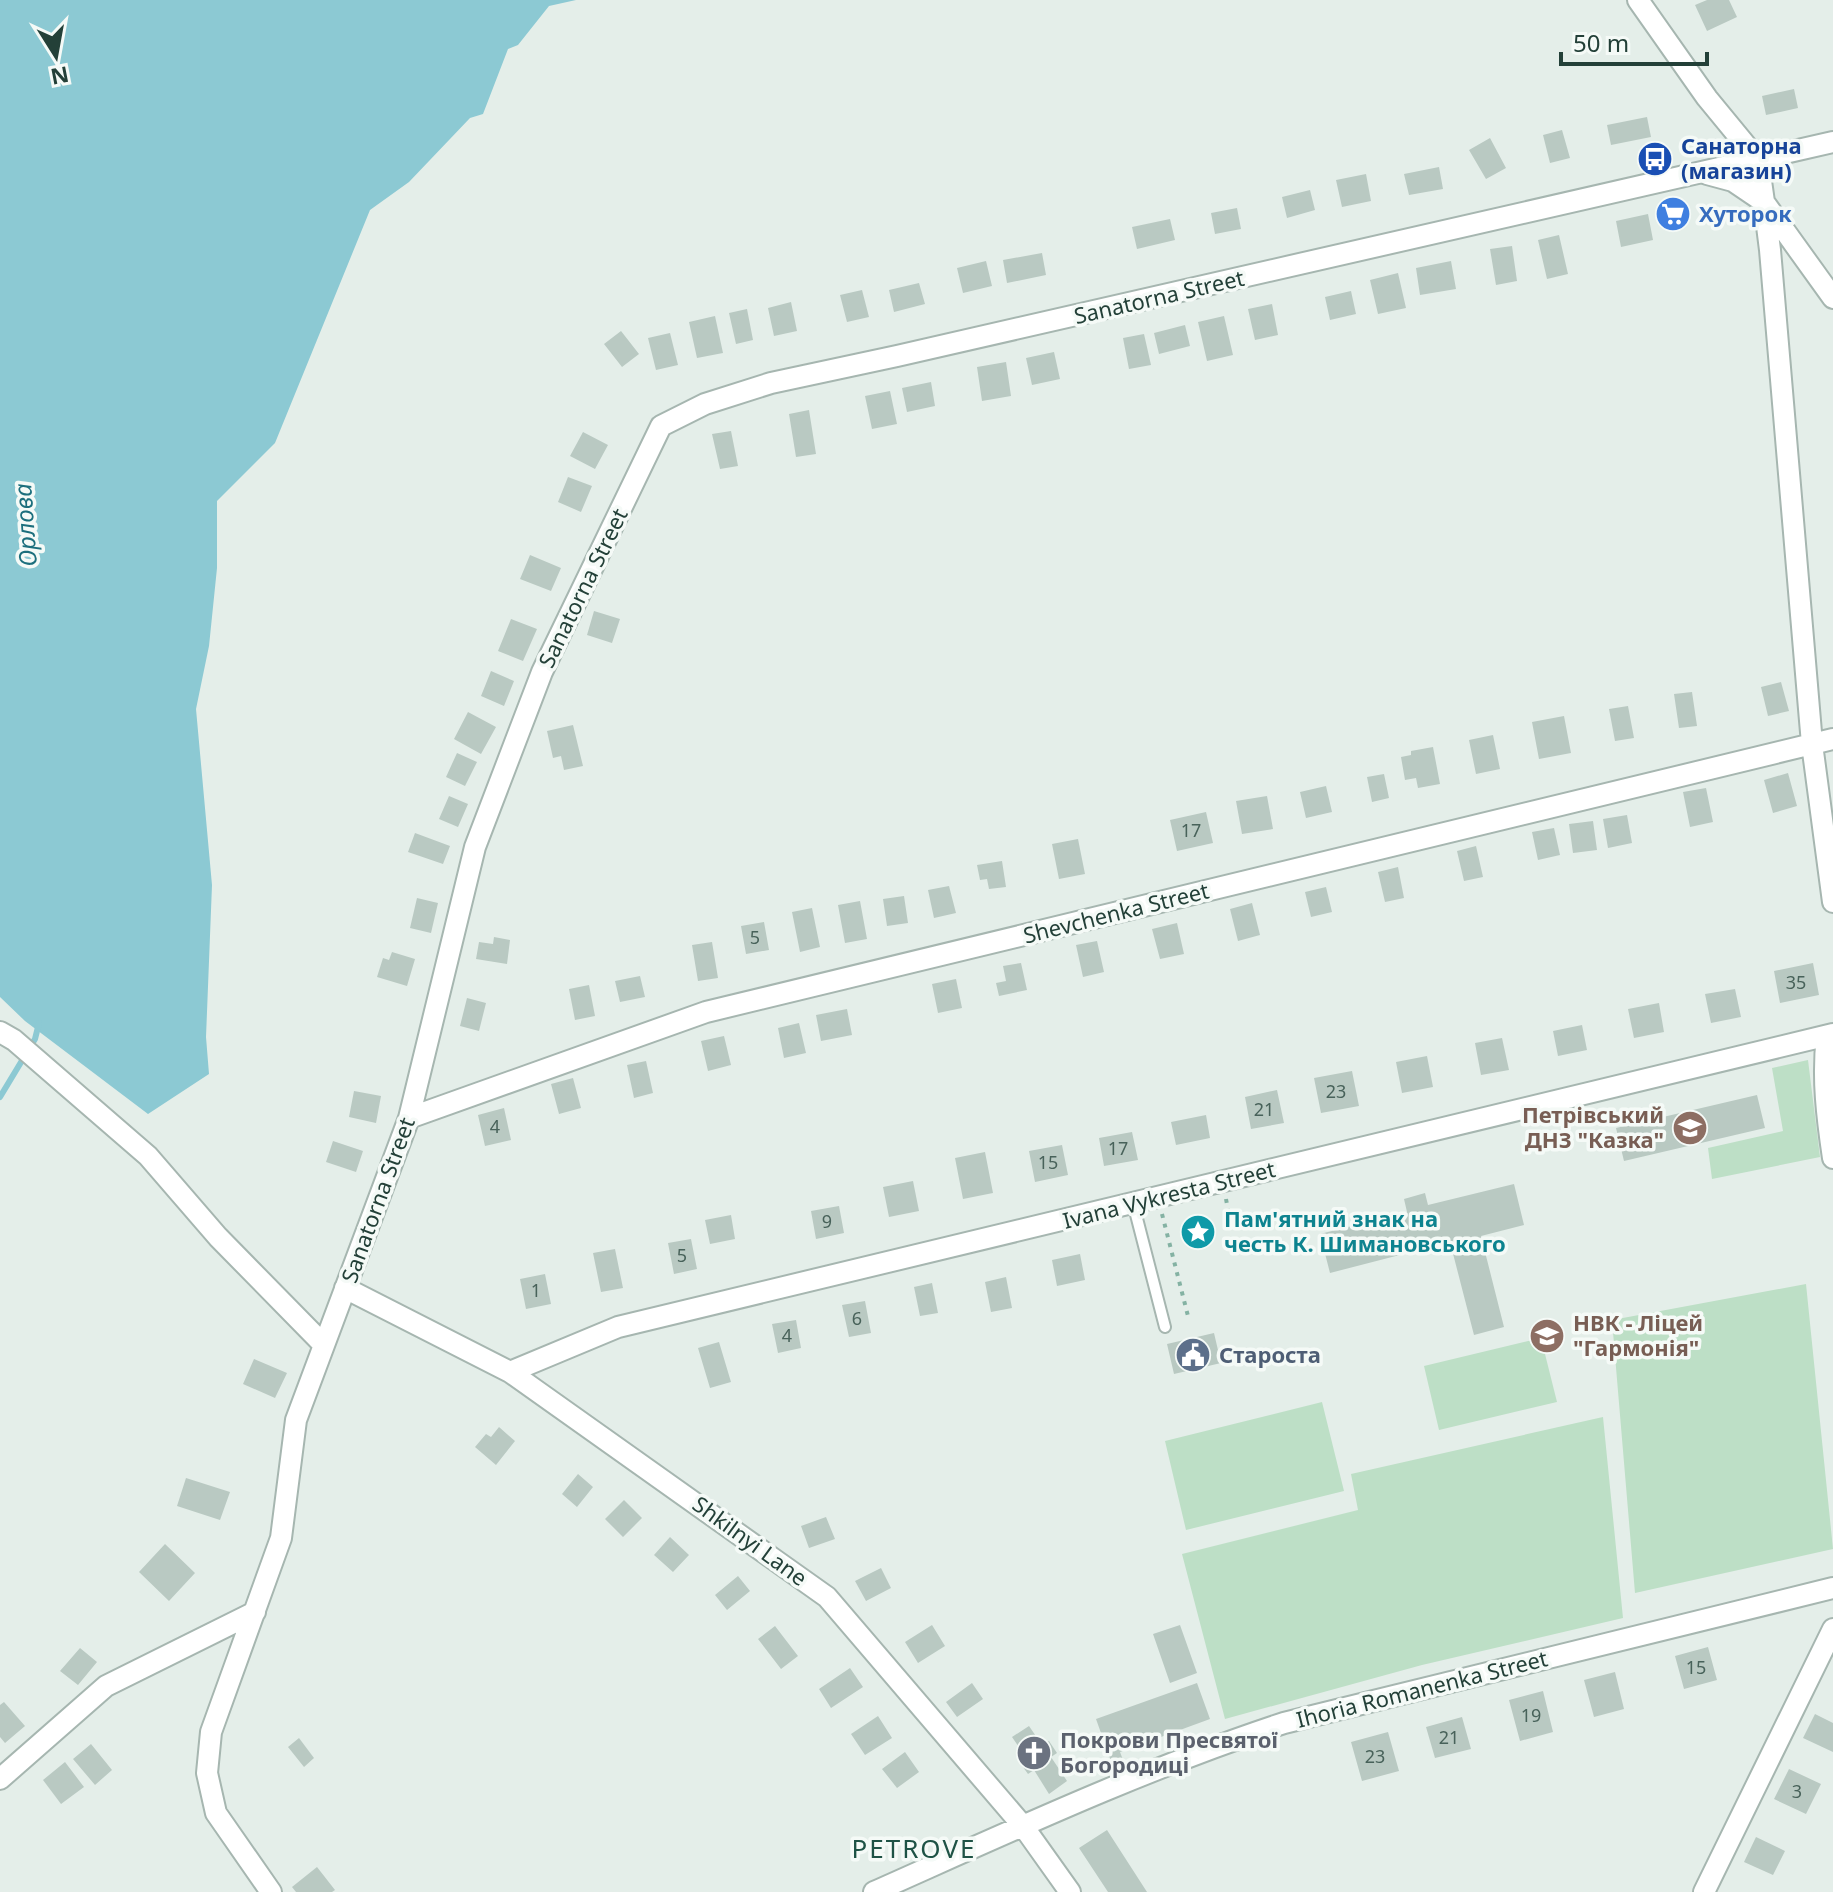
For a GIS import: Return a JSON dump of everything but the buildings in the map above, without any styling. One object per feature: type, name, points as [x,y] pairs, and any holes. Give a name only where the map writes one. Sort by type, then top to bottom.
[{"type":"street","points":[[1638,0],[1707,98],[1758,160],[1770,250],[1812,744],[1833,902]]},
{"type":"street","name":"Sanatorna Street","points":[[271,1892],[216,1813],[207,1773],[211,1732],[281,1538],[296,1420],[409,1118],[475,847],[542,672],[661,426],[705,404],[771,383],[1833,142]]},
{"type":"street","points":[[1704,173],[1733,181],[1764,202],[1833,298]]},
{"type":"street","name":"Shevchenka Street","points":[[409,1118],[706,1012],[1833,739]]},
{"type":"street","points":[[0,1032],[148,1156],[218,1237],[324,1345]]},
{"type":"street","points":[[1830,1035],[1824,1060],[1833,1158]]},
{"type":"street","name":"Ivana Vykresta Street","points":[[510,1372],[618,1327],[1830,1035]]},
{"type":"street","name":"Shkilnyi Lane","points":[[345,1288],[510,1372],[827,1597],[1023,1826],[1070,1892]]},
{"type":"street","name":"Ihoria Romanenka Street","points":[[874,1892],[1221,1744],[1284,1723],[1833,1588]]},
{"type":"street","points":[[0,1779],[106,1686],[255,1612]]},
{"type":"street","points":[[1704,1892],[1833,1629]]},
{"type":"lane","points":[[1133,1203],[1165,1327]]},
{"type":"path","points":[[1158,1197],[1189,1320]]},
{"type":"green space","points":[[1808,1060],[1820,1157],[1712,1179],[1708,1148],[1783,1131],[1772,1068]]},
{"type":"green space","points":[[1806,1284],[1833,1549],[1635,1593],[1612,1320]]},
{"type":"green space","points":[[1541,1338],[1557,1402],[1439,1430],[1424,1366]]},
{"type":"green space","points":[[1322,1402],[1344,1491],[1186,1530],[1165,1441]]},
{"type":"green space","points":[[1603,1417],[1623,1618],[1422,1665],[1225,1719],[1182,1554],[1358,1510],[1351,1474]]},
{"type":"water","points":[[0,0],[576,0],[549,6],[518,45],[508,49],[483,114],[470,118],[409,182],[370,210],[275,443],[217,501],[217,568],[209,646],[196,709],[212,885],[206,1037],[209,1074],[148,1114],[25,1021],[0,997]]},
{"type":"waterway","name":"Орлова","points":[[0,1097],[35,1039],[39,1023]]},
{"type":"place","name":"Санаторна (магазин)","points":[[1655,159]]},
{"type":"place","name":"Хуторок","points":[[1673,214]]},
{"type":"place","name":"Петрівський ДНЗ \"Казка\"","points":[[1690,1128]]},
{"type":"place","name":"Пам'ятний знак на честь К. Шимановського","points":[[1198,1232]]},
{"type":"place","name":"НВК - Ліцей \"Гармонія\"","points":[[1547,1336]]},
{"type":"place","name":"Староста","points":[[1193,1355]]},
{"type":"place","name":"Покрови Пресвятої Богородиці","points":[[1034,1753]]},
{"type":"district","name":"PETROVE","points":[[914,1849]]}]
